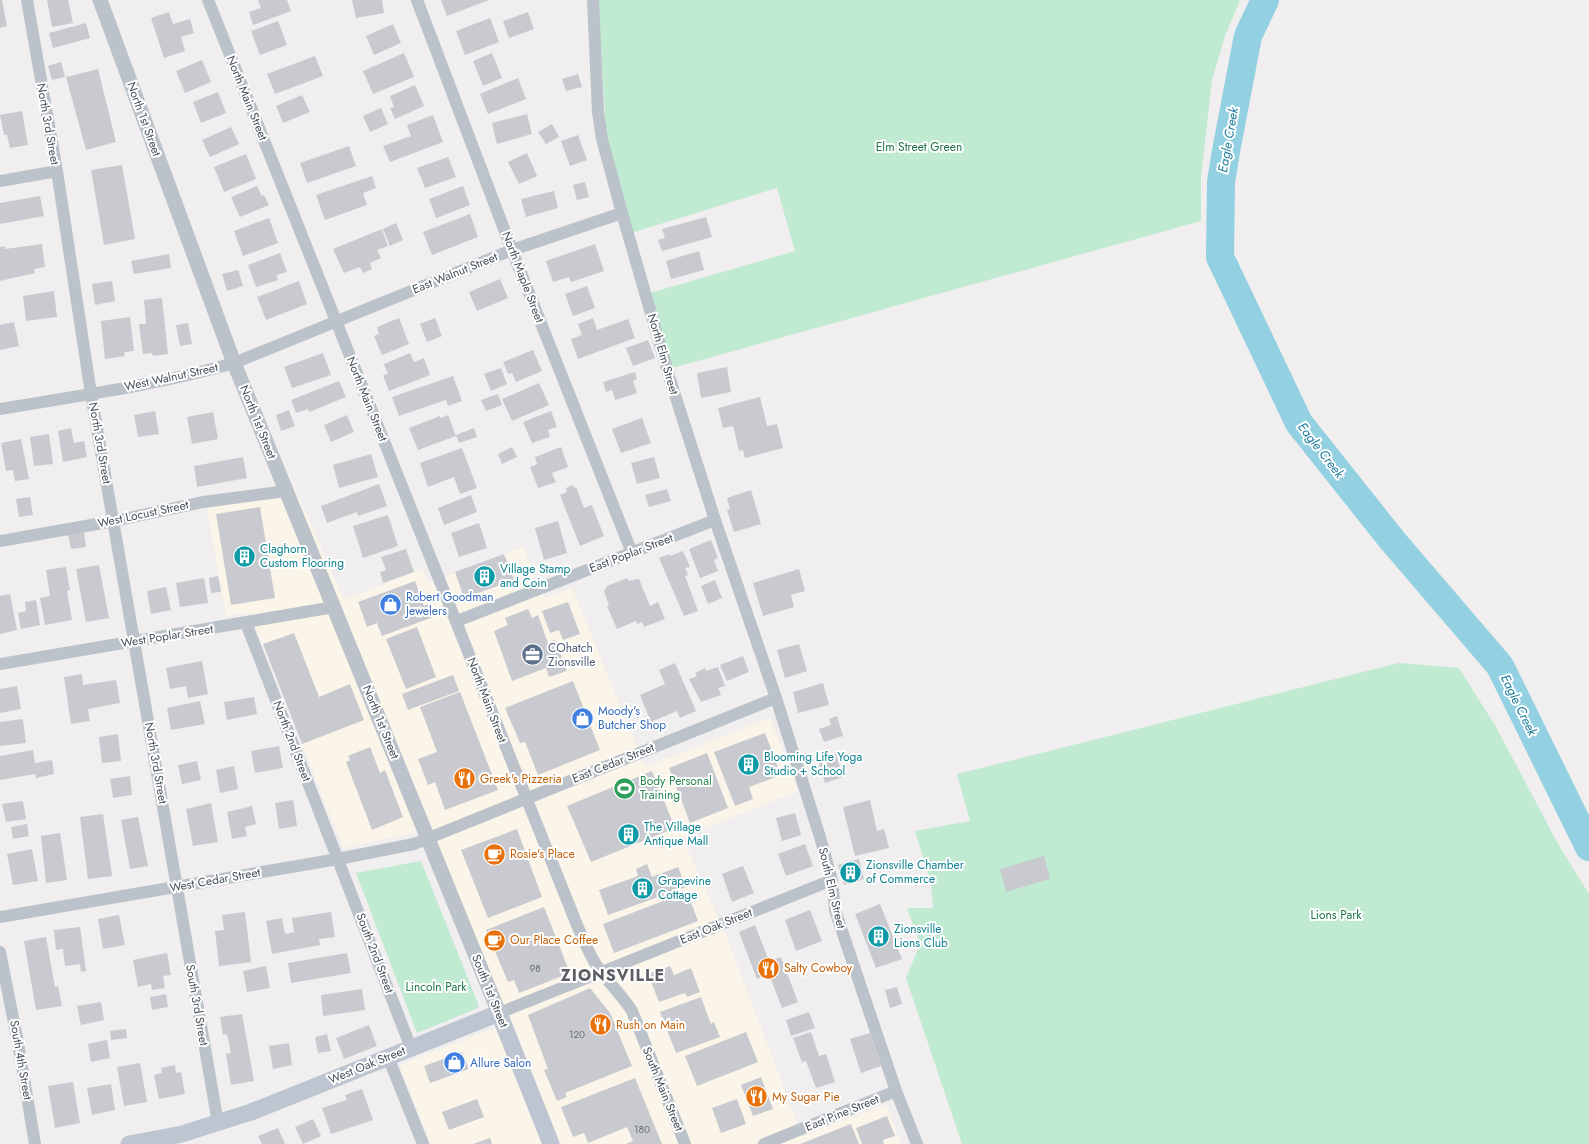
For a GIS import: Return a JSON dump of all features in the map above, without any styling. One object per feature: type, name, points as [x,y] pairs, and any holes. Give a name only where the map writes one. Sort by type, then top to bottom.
[{"type":"main road","name":"West Oak Street","points":[[130,1144],[184,1139],[218,1123],[251,1112],[499,1013]]},
{"type":"main road","name":"South 1st Street","points":[[499,1013],[552,1144]]},
{"type":"street","name":"North 3rd Street","points":[[27,0],[57,171],[91,394],[177,886]]},
{"type":"street","name":"North 1st Street","points":[[100,0],[234,363],[429,839]]},
{"type":"street","name":"North Main Street","points":[[208,0],[335,321],[457,621],[526,798]]},
{"type":"street","name":"North Maple Street","points":[[417,0],[512,250],[632,552]]},
{"type":"street","name":"North Elm Street","points":[[593,0],[598,112],[602,139],[669,376],[715,520],[776,698]]},
{"type":"street","points":[[0,181],[57,171]]},
{"type":"street","name":"East Walnut Street","points":[[335,321],[512,250],[622,213]]},
{"type":"street","name":"West Walnut Street","points":[[0,409],[91,394],[213,369],[234,363],[335,321]]},
{"type":"street","name":"West Locust Street","points":[[0,541],[114,521],[203,502],[286,491]]},
{"type":"street","name":"East Poplar Street","points":[[457,621],[715,520]]},
{"type":"street","name":"West Poplar Street","points":[[0,664],[334,607]]},
{"type":"street","name":"North 2nd Street","points":[[246,623],[338,859]]},
{"type":"street","name":"East Cedar Street","points":[[429,839],[447,829],[776,698]]},
{"type":"street","name":"South Elm Street","points":[[776,698],[832,880],[835,910],[896,1091],[917,1144]]},
{"type":"street","name":"South Main Street","points":[[526,798],[577,925],[592,958],[601,972],[619,992],[632,1011],[685,1144]]},
{"type":"street","name":"West Cedar Street","points":[[0,917],[338,859],[414,844],[429,839]]},
{"type":"street","name":"South 1st Street","points":[[429,839],[499,1013]]},
{"type":"street","name":"South 2nd Street","points":[[338,859],[411,1048]]},
{"type":"street","name":"East Oak Street","points":[[601,972],[832,880]]},
{"type":"street","name":"South 3rd Street","points":[[177,886],[218,1123]]},
{"type":"street","name":"South 4th Street","points":[[0,952],[18,1043],[35,1144]]},
{"type":"street","name":"West Oak Street","points":[[499,1013],[601,972]]},
{"type":"street","points":[[388,1057],[423,1144]]},
{"type":"street","name":"East Pine Street","points":[[764,1144],[896,1091]]},
{"type":"shaded area","points":[[295,489],[344,600],[422,569],[428,583],[523,547],[545,597],[572,588],[645,767],[770,718],[798,791],[682,837],[724,930],[802,1136],[886,1104],[901,1144],[431,1144],[399,1065],[508,1023],[426,830],[343,848],[250,613],[226,616],[207,509]]},
{"type":"green space","name":"Elm Street Green","points":[[598,0],[1240,0],[1225,36],[1212,80],[1201,176],[1201,221],[672,368],[650,293],[795,251],[777,188],[631,233],[606,130]]},
{"type":"green space","name":"Lions Park","points":[[1399,663],[1459,668],[1496,727],[1558,844],[1589,894],[1589,1144],[962,1144],[906,978],[920,944],[907,908],[933,908],[931,883],[915,831],[970,821],[957,774]]},
{"type":"green space","name":"Lincoln Park","points":[[421,861],[479,1006],[476,1009],[417,1033],[356,873]]},
{"type":"building","points":[[0,0],[2,0],[7,26],[0,28]]},
{"type":"building","points":[[47,0],[68,0],[73,23],[52,27]]},
{"type":"building","points":[[258,0],[287,0],[291,11],[253,25],[249,12],[261,8]]},
{"type":"building","points":[[352,0],[382,0],[384,13],[356,18]]},
{"type":"building","points":[[441,0],[489,0],[447,16]]},
{"type":"building","points":[[169,12],[173,24],[190,19],[194,33],[181,37],[185,51],[164,58],[151,18]]},
{"type":"building","points":[[528,12],[534,29],[509,38],[503,21]]},
{"type":"building","points":[[490,18],[499,42],[465,55],[456,31]]},
{"type":"building","points":[[278,21],[287,45],[260,55],[251,31]]},
{"type":"building","points":[[86,23],[90,38],[53,48],[49,33]]},
{"type":"building","points":[[393,24],[401,43],[374,55],[366,36]]},
{"type":"building","points":[[404,53],[414,77],[373,94],[363,71]]},
{"type":"building","points":[[492,53],[502,78],[483,86],[473,61]]},
{"type":"building","points":[[315,56],[323,76],[275,94],[267,74]]},
{"type":"building","points":[[202,60],[211,82],[185,93],[176,71]]},
{"type":"building","points":[[61,62],[65,77],[52,80],[48,66]]},
{"type":"building","points":[[98,69],[116,142],[86,150],[66,77]]},
{"type":"building","points":[[578,74],[582,87],[566,91],[562,79]]},
{"type":"building","points":[[518,78],[526,99],[488,114],[480,94]]},
{"type":"building","points":[[415,85],[424,106],[395,119],[390,108],[394,107],[390,96]]},
{"type":"building","points":[[218,92],[226,113],[201,123],[193,102]]},
{"type":"building","points":[[302,95],[310,112],[283,123],[276,106]]},
{"type":"building","points":[[381,108],[388,124],[370,132],[363,116]]},
{"type":"building","points":[[22,111],[28,145],[10,148],[7,135],[4,135],[0,115]]},
{"type":"building","points":[[527,114],[532,134],[497,144],[492,123]]},
{"type":"building","points":[[433,115],[443,142],[390,162],[383,146],[411,136],[407,125]]},
{"type":"building","points":[[552,124],[559,137],[546,144],[538,132]]},
{"type":"building","points":[[231,127],[239,144],[210,157],[202,140]]},
{"type":"building","points":[[578,135],[587,160],[570,166],[561,141]]},
{"type":"building","points":[[349,146],[356,166],[307,183],[300,163]]},
{"type":"building","points":[[527,153],[537,176],[519,184],[508,162]]},
{"type":"building","points":[[246,154],[256,179],[224,192],[214,167]]},
{"type":"building","points":[[448,157],[456,177],[425,188],[417,168]]},
{"type":"building","points":[[122,165],[135,239],[104,245],[91,170]]},
{"type":"building","points":[[372,176],[376,188],[363,193],[367,205],[325,220],[316,195]]},
{"type":"building","points":[[585,182],[589,197],[577,200],[573,185]]},
{"type":"building","points":[[257,186],[269,205],[240,217],[231,197]]},
{"type":"building","points":[[463,186],[470,205],[436,218],[429,199]]},
{"type":"building","points":[[554,191],[558,208],[526,217],[521,199]]},
{"type":"building","points":[[40,196],[44,216],[0,224],[0,203]]},
{"type":"building","points":[[470,214],[478,237],[432,255],[423,232]]},
{"type":"building","points":[[706,217],[712,237],[662,251],[658,240],[665,238],[662,229]]},
{"type":"building","points":[[269,218],[278,243],[243,256],[234,231]]},
{"type":"building","points":[[396,223],[403,240],[390,246],[383,229]]},
{"type":"building","points":[[382,229],[388,246],[377,250],[381,258],[370,263],[372,269],[363,273],[360,267],[344,273],[333,249]]},
{"type":"building","points":[[42,244],[45,267],[34,269],[35,273],[0,281],[0,247],[5,246],[5,249]]},
{"type":"building","points":[[595,244],[604,271],[571,282],[569,277],[553,282],[546,261]]},
{"type":"building","points":[[699,251],[704,270],[671,279],[666,261]]},
{"type":"building","points":[[280,253],[287,272],[277,275],[278,280],[256,287],[248,265]]},
{"type":"building","points":[[169,254],[171,268],[134,274],[131,261]]},
{"type":"building","points":[[238,270],[243,286],[227,291],[222,274]]},
{"type":"building","points":[[500,279],[508,298],[477,311],[469,292]]},
{"type":"building","points":[[112,281],[115,301],[95,305],[92,284]]},
{"type":"building","points":[[299,281],[307,304],[266,320],[257,297]]},
{"type":"building","points":[[587,286],[595,308],[573,316],[565,294]]},
{"type":"building","points":[[54,291],[57,317],[26,321],[23,296]]},
{"type":"building","points":[[162,298],[168,354],[153,356],[152,353],[143,354],[139,324],[146,324],[144,300]]},
{"type":"building","points":[[130,317],[134,351],[124,352],[125,356],[105,359],[101,321]]},
{"type":"building","points":[[399,318],[409,344],[382,355],[374,336],[379,334],[377,327]]},
{"type":"building","points":[[435,318],[442,336],[427,342],[420,324]]},
{"type":"building","points":[[593,318],[597,330],[628,319],[635,338],[578,359],[571,339],[582,335],[578,324]]},
{"type":"building","points":[[14,322],[19,346],[0,350],[0,325]]},
{"type":"building","points":[[188,323],[192,344],[180,346],[176,325]]},
{"type":"building","points":[[648,340],[655,358],[633,366],[626,348]]},
{"type":"building","points":[[533,350],[542,371],[516,382],[512,373],[508,374],[503,362]]},
{"type":"building","points":[[323,353],[331,375],[292,388],[284,367]]},
{"type":"building","points":[[410,353],[414,362],[424,358],[430,375],[389,391],[383,375],[388,374],[384,364]]},
{"type":"building","points":[[727,367],[731,392],[701,398],[697,373]]},
{"type":"building","points":[[501,368],[507,384],[491,391],[484,374]]},
{"type":"building","points":[[635,372],[637,379],[633,381],[637,393],[615,400],[612,390],[606,392],[603,382]]},
{"type":"building","points":[[453,376],[462,401],[448,406],[446,400],[399,416],[392,397]]},
{"type":"building","points":[[339,381],[346,397],[309,412],[308,409],[296,413],[291,400]]},
{"type":"building","points":[[539,383],[549,405],[512,421],[502,399]]},
{"type":"building","points":[[498,394],[502,405],[486,411],[481,400]]},
{"type":"building","points":[[760,397],[767,426],[777,424],[783,448],[745,458],[743,450],[739,451],[733,426],[723,428],[718,408]]},
{"type":"building","points":[[289,410],[295,426],[281,431],[276,415]]},
{"type":"building","points":[[155,411],[159,434],[138,437],[134,415]]},
{"type":"building","points":[[551,411],[557,427],[548,430],[550,437],[532,443],[523,422]]},
{"type":"building","points":[[213,412],[218,439],[192,444],[187,417]]},
{"type":"building","points":[[347,415],[354,432],[331,442],[324,425]]},
{"type":"building","points":[[448,415],[456,436],[418,450],[409,428],[440,416],[441,418]]},
{"type":"building","points":[[642,418],[651,443],[621,453],[612,429]]},
{"type":"building","points":[[71,428],[74,443],[84,441],[87,457],[63,462],[58,431]]},
{"type":"building","points":[[474,428],[477,437],[459,443],[456,435]]},
{"type":"building","points":[[49,434],[53,464],[34,466],[30,437]]},
{"type":"building","points":[[21,439],[29,479],[15,481],[13,470],[6,471],[1,443]]},
{"type":"building","points":[[512,447],[517,457],[502,464],[498,454]]},
{"type":"building","points":[[561,447],[568,467],[552,473],[556,482],[538,488],[530,467],[537,464],[535,457]]},
{"type":"building","points":[[462,448],[477,488],[460,494],[454,477],[428,487],[420,463]]},
{"type":"building","points":[[371,454],[378,477],[339,488],[333,465]]},
{"type":"building","points":[[243,457],[247,478],[197,487],[194,466]]},
{"type":"building","points":[[654,457],[660,478],[637,484],[631,463]]},
{"type":"building","points":[[379,484],[387,506],[358,516],[357,512],[327,523],[321,506]]},
{"type":"building","points":[[573,485],[574,488],[576,487],[584,508],[592,505],[604,536],[580,546],[560,495],[567,492],[566,488]]},
{"type":"building","points":[[667,489],[671,501],[649,507],[645,495]]},
{"type":"building","points":[[751,490],[761,524],[734,532],[727,510],[730,509],[727,498]]},
{"type":"building","points":[[471,495],[477,512],[444,525],[438,508]]},
{"type":"building","points":[[30,497],[33,515],[19,517],[16,499]]},
{"type":"building","name":"Claghorn Custom Flooring","points":[[260,507],[275,598],[231,605],[216,514]]},
{"type":"building","points":[[388,515],[398,546],[363,558],[353,526]]},
{"type":"building","points":[[558,521],[567,553],[544,560],[535,528]]},
{"type":"building","points":[[479,523],[487,548],[459,557],[451,533]]},
{"type":"building","points":[[84,531],[86,547],[71,549],[68,534]]},
{"type":"building","points":[[711,540],[718,558],[714,560],[718,571],[700,578],[689,549]]},
{"type":"building","points":[[406,549],[414,572],[383,583],[380,572],[386,570],[381,557]]},
{"type":"building","points":[[683,551],[690,567],[685,568],[688,575],[685,576],[698,611],[684,616],[659,558]]},
{"type":"building","name":"Village Stamp and Coin","points":[[504,554],[514,580],[464,598],[455,572]]},
{"type":"building","points":[[99,565],[109,618],[86,622],[76,569]]},
{"type":"building","points":[[66,567],[70,590],[67,591],[72,620],[45,625],[40,598],[50,596],[46,570]]},
{"type":"building","points":[[799,569],[805,591],[791,595],[794,607],[763,616],[753,583]]},
{"type":"building","points":[[218,576],[221,592],[211,593],[209,578]]},
{"type":"building","points":[[204,578],[208,603],[180,607],[176,583]]},
{"type":"building","points":[[627,578],[628,581],[639,579],[650,606],[658,602],[665,619],[644,627],[642,622],[637,624],[636,621],[617,629],[607,606],[609,606],[604,591],[607,586]]},
{"type":"building","points":[[715,580],[722,598],[708,604],[701,586]]},
{"type":"building","name":"Robert Goodman Jewelers","points":[[415,581],[424,606],[428,604],[433,617],[382,636],[377,623],[367,627],[358,602]]},
{"type":"building","points":[[166,587],[171,610],[151,614],[147,591]]},
{"type":"building","points":[[10,594],[17,630],[0,634],[0,596]]},
{"type":"building","points":[[36,600],[40,625],[21,629],[18,613],[26,611],[25,602]]},
{"type":"building","points":[[568,602],[580,634],[563,640],[559,630],[550,633],[542,611]]},
{"type":"building","name":"COhatch Zionsville","points":[[528,609],[532,618],[538,615],[548,643],[555,640],[567,671],[549,677],[546,668],[512,681],[494,631],[508,625],[505,618]]},
{"type":"building","points":[[417,627],[436,677],[406,689],[386,639]]},
{"type":"building","points":[[294,633],[319,697],[350,684],[364,720],[302,744],[263,644]]},
{"type":"building","points":[[799,644],[807,671],[785,678],[777,650]]},
{"type":"building","points":[[743,656],[749,672],[727,681],[720,665]]},
{"type":"building","points":[[202,661],[208,694],[188,698],[186,686],[170,689],[166,668]]},
{"type":"building","points":[[675,663],[696,711],[680,718],[677,711],[651,722],[640,695],[665,684],[659,670]]},
{"type":"building","points":[[718,667],[725,686],[718,688],[721,695],[701,702],[689,679],[697,676],[695,673],[705,668],[706,671]]},
{"type":"building","points":[[82,674],[83,685],[116,680],[120,703],[88,709],[90,721],[71,724],[64,677]]},
{"type":"building","points":[[453,675],[459,691],[408,710],[402,694]]},
{"type":"building","points":[[573,681],[600,750],[538,775],[525,742],[520,743],[505,708]]},
{"type":"building","points":[[823,683],[829,705],[798,713],[793,692]]},
{"type":"building","points":[[17,686],[21,709],[0,713],[0,689]]},
{"type":"building","points":[[460,692],[498,790],[445,810],[435,782],[428,785],[418,759],[437,752],[420,707]]},
{"type":"building","points":[[254,697],[257,714],[227,720],[224,702]]},
{"type":"building","points":[[200,701],[205,724],[171,730],[167,708]]},
{"type":"building","points":[[837,716],[843,736],[824,742],[819,729],[831,725],[829,719]]},
{"type":"building","points":[[23,719],[26,743],[0,746],[0,722]]},
{"type":"building","name":"Blooming Life Yoga Studio + School","points":[[765,733],[781,775],[749,787],[753,799],[735,806],[714,752]]},
{"type":"building","points":[[118,734],[121,761],[102,763],[99,737]]},
{"type":"building","points":[[279,746],[283,768],[255,773],[251,751]]},
{"type":"building","points":[[370,747],[380,773],[385,770],[403,817],[372,830],[346,762],[350,760],[348,756]]},
{"type":"building","points":[[33,750],[35,763],[52,760],[54,774],[36,778],[35,774],[0,780],[0,756]]},
{"type":"building","points":[[707,753],[728,808],[690,823],[669,768]]},
{"type":"building","points":[[836,754],[843,777],[825,783],[818,760]]},
{"type":"building","points":[[197,761],[201,780],[182,784],[178,765]]},
{"type":"building","points":[[234,766],[238,789],[220,793],[216,770]]},
{"type":"building","points":[[652,771],[675,828],[591,862],[567,806]]},
{"type":"building","points":[[130,776],[132,795],[113,798],[110,779]]},
{"type":"building","points":[[293,800],[297,826],[279,829],[275,803]]},
{"type":"building","points":[[870,800],[877,831],[884,829],[889,848],[855,856],[843,807]]},
{"type":"building","points":[[23,801],[26,819],[6,822],[2,804]]},
{"type":"building","points":[[211,803],[218,842],[193,846],[186,809]]},
{"type":"building","points":[[252,806],[256,824],[245,827],[247,836],[232,839],[227,812]]},
{"type":"building","points":[[795,813],[801,835],[782,841],[776,818]]},
{"type":"building","points":[[103,814],[112,876],[88,879],[80,817]]},
{"type":"building","points":[[138,817],[148,866],[130,869],[121,820]]},
{"type":"building","points":[[27,824],[29,836],[13,839],[11,827]]},
{"type":"building","points":[[517,829],[542,897],[488,918],[461,850]]},
{"type":"building","points":[[60,833],[67,880],[46,883],[41,836]]},
{"type":"building","points":[[805,844],[813,866],[786,876],[778,854]]},
{"type":"building","points":[[32,849],[38,881],[13,885],[7,854]]},
{"type":"building","points":[[1044,856],[1050,879],[1006,892],[1000,869]]},
{"type":"building","name":"Zionsville Chamber of Commerce","points":[[859,859],[864,879],[844,885],[838,865]]},
{"type":"building","name":"Grapevine Cottage","points":[[647,864],[652,877],[678,867],[686,887],[608,915],[599,890],[638,876],[636,869]]},
{"type":"building","points":[[743,866],[754,893],[732,902],[722,874]]},
{"type":"building","points":[[687,892],[698,921],[614,953],[603,924]]},
{"type":"building","name":"Zionsville Lions Club","points":[[880,904],[902,959],[876,968],[855,914]]},
{"type":"building","points":[[544,907],[570,973],[519,993],[514,980],[508,982],[486,930]]},
{"type":"building","points":[[810,910],[822,941],[796,951],[785,920]]},
{"type":"building","points":[[245,912],[251,962],[219,966],[215,931],[224,930],[222,915]]},
{"type":"building","points":[[331,912],[335,937],[319,939],[320,945],[272,954],[266,921],[282,918],[285,934],[294,932],[292,918]]},
{"type":"building","points":[[119,915],[125,945],[103,949],[98,919]]},
{"type":"building","name":"Salty Cowboy","points":[[755,925],[769,961],[781,957],[798,1002],[782,1008],[769,974],[757,979],[739,932]]},
{"type":"building","points":[[80,927],[86,971],[81,972],[80,964],[65,966],[63,949],[56,950],[54,930]]},
{"type":"building","points":[[46,937],[55,987],[58,986],[62,1006],[36,1010],[24,941]]},
{"type":"building","points":[[167,953],[171,975],[163,976],[165,988],[152,990],[151,984],[138,987],[133,960]]},
{"type":"building","points":[[347,953],[351,973],[291,983],[288,963]]},
{"type":"building","points":[[266,966],[270,988],[247,992],[243,971]]},
{"type":"building","points":[[670,966],[674,975],[691,968],[700,992],[687,997],[685,993],[659,1002],[648,974]]},
{"type":"building","points":[[897,987],[902,1004],[890,1008],[885,990]]},
{"type":"building","points":[[590,988],[610,1013],[632,1066],[565,1093],[567,1097],[557,1101],[544,1070],[548,1069],[528,1015]]},
{"type":"building","points":[[362,989],[365,1010],[323,1016],[321,995]]},
{"type":"building","points":[[166,994],[168,1007],[152,1010],[150,997]]},
{"type":"building","points":[[701,997],[711,1024],[714,1022],[720,1037],[676,1053],[660,1012]]},
{"type":"building","points":[[101,1002],[104,1020],[81,1025],[77,1006]]},
{"type":"building","points":[[809,1012],[815,1028],[791,1036],[786,1020]]},
{"type":"building","points":[[242,1014],[254,1081],[231,1085],[226,1054],[231,1053],[227,1034],[223,1035],[220,1017]]},
{"type":"building","points":[[369,1025],[377,1046],[344,1059],[336,1038]]},
{"type":"building","points":[[126,1029],[127,1038],[111,1040],[110,1031]]},
{"type":"building","points":[[746,1032],[758,1062],[697,1086],[685,1056]]},
{"type":"building","points":[[811,1032],[819,1056],[826,1054],[835,1082],[816,1088],[806,1061],[802,1062],[793,1038]]},
{"type":"building","points":[[870,1033],[881,1066],[861,1073],[850,1039]]},
{"type":"building","points":[[327,1034],[331,1051],[318,1053],[315,1037]]},
{"type":"building","points":[[107,1040],[110,1058],[91,1062],[88,1044]]},
{"type":"building","points":[[289,1043],[292,1065],[273,1069],[269,1046]]},
{"type":"building","points":[[462,1052],[469,1069],[430,1083],[424,1066]]},
{"type":"building","points":[[140,1063],[147,1102],[124,1106],[117,1067]]},
{"type":"building","points":[[175,1065],[176,1073],[181,1072],[185,1094],[159,1099],[154,1075],[162,1073],[161,1068]]},
{"type":"building","name":"My Sugar Pie","points":[[761,1077],[773,1109],[753,1116],[741,1085]]},
{"type":"building","points":[[635,1078],[662,1144],[626,1144],[633,1141],[627,1127],[588,1143],[584,1133],[573,1137],[561,1107]]},
{"type":"building","points":[[73,1082],[80,1123],[55,1128],[48,1086]]},
{"type":"building","points":[[111,1084],[115,1110],[92,1115],[87,1088]]},
{"type":"building","points":[[362,1089],[373,1120],[331,1134],[322,1108],[347,1100],[345,1095]]},
{"type":"building","points":[[477,1099],[484,1117],[449,1130],[442,1112]]},
{"type":"building","points":[[737,1099],[746,1124],[721,1133],[712,1108]]},
{"type":"building","points":[[887,1116],[895,1136],[883,1140],[884,1144],[862,1144],[856,1128]]},
{"type":"building","points":[[313,1119],[321,1136],[303,1144],[295,1127]]},
{"type":"building","points":[[851,1124],[859,1144],[800,1144]]},
{"type":"building","points":[[278,1128],[285,1144],[262,1144],[258,1136]]},
{"type":"building","points":[[490,1138],[492,1144],[473,1144]]},
{"type":"waterway","name":"Eagle Creek","points":[[1265,0],[1248,36],[1226,151],[1221,182],[1220,257],[1299,423],[1392,540],[1500,666],[1589,847]]},
{"type":"place","name":"Claghorn Custom Flooring","points":[[245,556]]},
{"type":"place","name":"Village Stamp and Coin","points":[[484,576]]},
{"type":"place","name":"Robert Goodman Jewelers","points":[[391,604]]},
{"type":"place","name":"COhatch Zionsville","points":[[532,655]]},
{"type":"place","name":"Moody's Butcher Shop","points":[[582,718]]},
{"type":"place","name":"Blooming Life Yoga Studio + School","points":[[748,764]]},
{"type":"place","name":"Greek's Pizzeria","points":[[464,779]]},
{"type":"place","name":"Body Personal Training","points":[[624,788]]},
{"type":"place","name":"The Village Antique Mall","points":[[628,834]]},
{"type":"place","name":"Rosie's Place","points":[[495,854]]},
{"type":"place","name":"Zionsville Chamber of Commerce","points":[[851,872]]},
{"type":"place","name":"Grapevine Cottage","points":[[642,888]]},
{"type":"place","name":"Zionsville Lions Club","points":[[878,936]]},
{"type":"place","name":"Our Place Coffee","points":[[495,940]]},
{"type":"place","name":"Salty Cowboy","points":[[769,968]]},
{"type":"place","name":"Rush on Main","points":[[601,1025]]},
{"type":"place","name":"Allure Salon","points":[[455,1063]]},
{"type":"place","name":"My Sugar Pie","points":[[757,1097]]},
{"type":"district","name":"ZIONSVILLE","points":[[613,975]]}]
